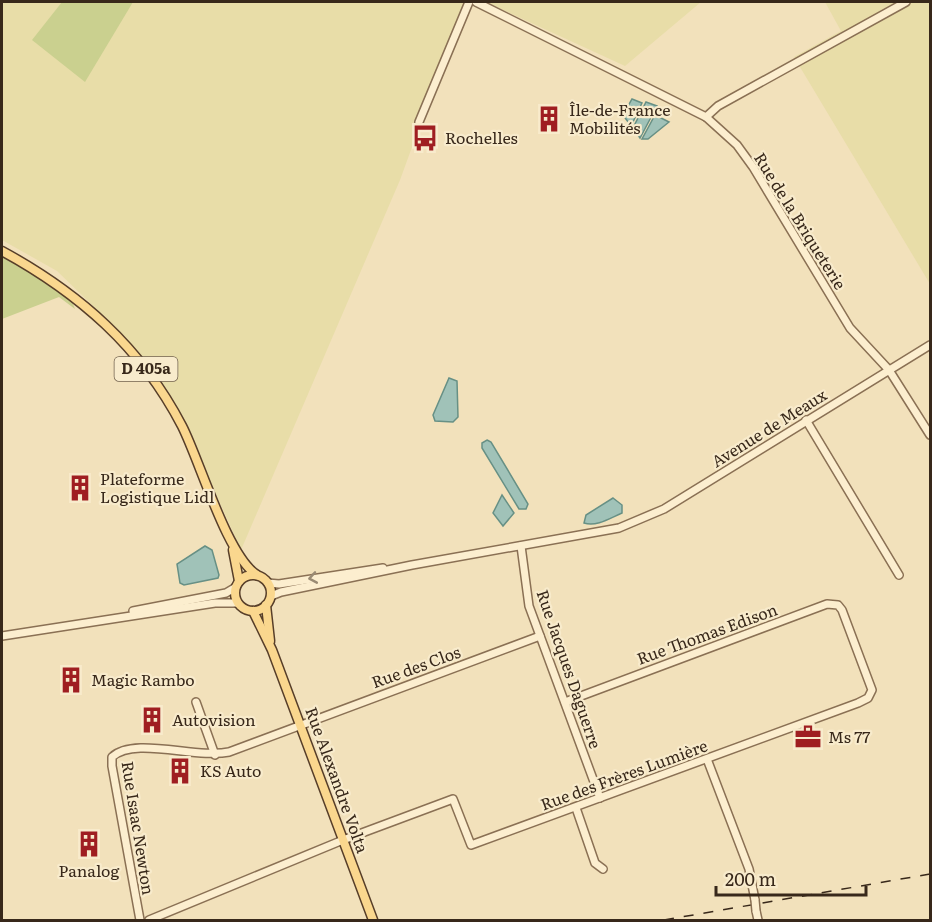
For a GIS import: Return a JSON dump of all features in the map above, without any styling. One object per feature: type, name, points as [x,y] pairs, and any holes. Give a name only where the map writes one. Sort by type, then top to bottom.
[{"type":"main road","name":"D 405a","points":[[2,252],[42,274],[83,303],[113,330],[143,364],[181,424],[230,538],[245,566],[257,575]]},
{"type":"main road","name":"D 405a","points":[[230,538],[237,584]]},
{"type":"main road","points":[[257,575],[268,583],[271,596],[266,605],[253,611],[244,609],[238,603],[237,584],[247,576],[257,575]]},
{"type":"main road","name":"Rue Alexandre Volta","points":[[266,605],[272,650]]},
{"type":"main road","name":"Rue Alexandre Volta","points":[[253,611],[272,650],[373,921]]},
{"type":"street","points":[[419,122],[469,2]]},
{"type":"street","name":"Rue de la Briqueterie","points":[[476,2],[706,117],[736,145],[753,167],[850,328],[889,370],[930,435]]},
{"type":"street","points":[[706,117],[718,106],[906,2]]},
{"type":"street","name":"Avenue de Meaux","points":[[412,565],[620,528],[664,508],[930,345]]},
{"type":"street","points":[[806,420],[899,575]]},
{"type":"street","name":"Rue Jacques Daguerre","points":[[521,546],[529,606],[600,798]]},
{"type":"street","points":[[268,583],[279,584],[412,565]]},
{"type":"street","points":[[271,596],[412,565]]},
{"type":"street","points":[[2,636],[226,593],[237,584]]},
{"type":"street","points":[[93,620],[223,602],[238,603]]},
{"type":"street","name":"Rue Thomas Edison","points":[[565,702],[827,604],[838,605],[849,625]]},
{"type":"street","name":"Rue des Frères Lumière","points":[[343,840],[453,799],[471,845],[868,698],[872,690],[849,625]]},
{"type":"street","name":"Rue des Clos","points":[[301,725],[540,636]]},
{"type":"street","points":[[196,702],[215,755]]},
{"type":"street","name":"Rue Isaac Newton","points":[[140,921],[112,757],[119,750],[134,747],[215,755],[301,725]]},
{"type":"street","points":[[707,759],[749,869],[758,921]]},
{"type":"street","points":[[576,808],[595,863],[603,869]]},
{"type":"street","points":[[149,921],[343,840]]},
{"type":"shaded area","points":[[2,2],[465,2],[400,180],[241,550],[182,419],[146,362],[120,332],[57,271],[2,240]]},
{"type":"shaded area","points":[[486,2],[701,2],[625,66]]},
{"type":"shaded area","points":[[825,2],[930,2],[930,284],[794,57],[841,31]]},
{"type":"green space","points":[[62,2],[133,2],[85,82],[32,40]]},
{"type":"green space","points":[[2,256],[64,293],[75,309],[59,297],[2,319]]},
{"type":"water","points":[[632,99],[642,103],[631,126],[623,115]]},
{"type":"water","points":[[646,102],[657,106],[640,138],[633,128]]},
{"type":"water","points":[[655,115],[669,122],[648,139],[642,139]]},
{"type":"water","points":[[449,378],[457,381],[458,417],[453,422],[435,421],[433,415]]},
{"type":"water","points":[[487,440],[491,442],[528,504],[526,509],[519,509],[482,448],[482,443]]},
{"type":"water","points":[[502,495],[514,513],[503,526],[493,513]]},
{"type":"water","points":[[613,498],[622,505],[622,513],[599,523],[584,523],[586,515]]},
{"type":"water","points":[[205,546],[212,550],[218,578],[184,585],[180,583],[177,564]]},
{"type":"railway","points":[[664,920],[930,874]]},
{"type":"place","name":"Île-de-France Mobilités","points":[[549,119]]},
{"type":"place","name":"Rochelles","points":[[425,138]]},
{"type":"place","name":"Plateforme Logistique Lidl","points":[[80,488]]},
{"type":"place","name":"Magic Rambo","points":[[71,680]]},
{"type":"place","name":"Autovision","points":[[152,720]]},
{"type":"place","name":"Ms 77","points":[[808,737]]},
{"type":"place","name":"KS Auto","points":[[180,771]]},
{"type":"place","name":"Panalog","points":[[89,844]]}]
